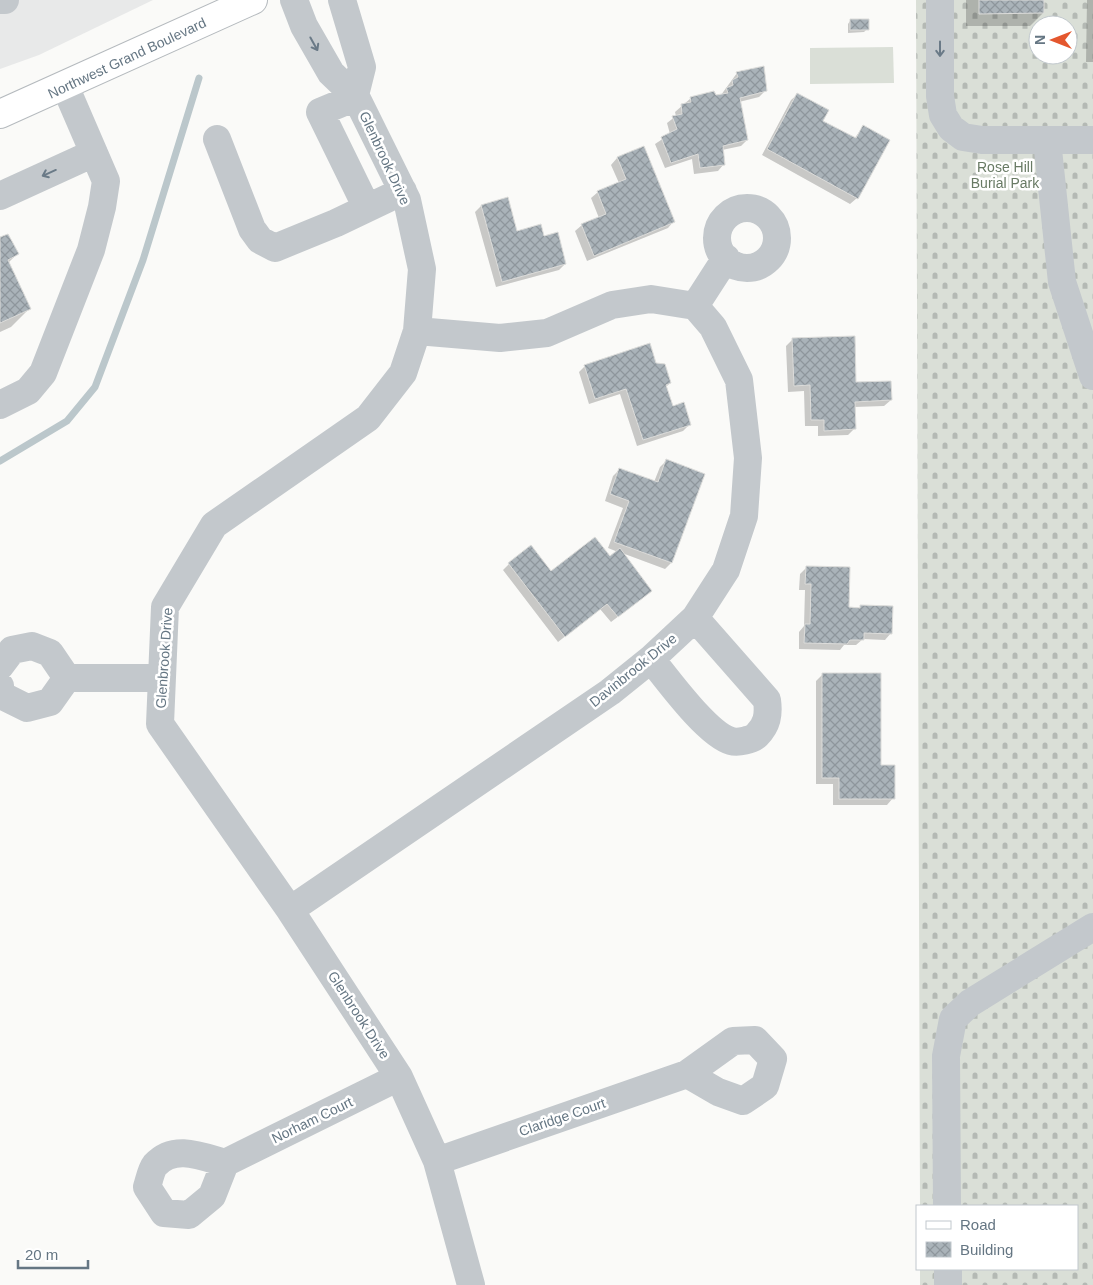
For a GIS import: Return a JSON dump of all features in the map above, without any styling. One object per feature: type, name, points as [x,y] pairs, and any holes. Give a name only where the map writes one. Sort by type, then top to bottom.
[{"type":"main road","name":"Northwest Grand Boulevard","points":[[0,114],[252,0]]},
{"type":"street","points":[[0,0],[5,0]]},
{"type":"street","name":"Glenbrook Drive","points":[[294,0],[304,26],[330,73],[356,96],[407,200],[422,269],[417,331],[403,373],[368,418],[214,525],[165,606],[160,724],[290,910],[400,1076],[437,1161],[471,1285]]},
{"type":"street","name":"Glenbrook Drive","points":[[342,0],[362,66],[356,96]]},
{"type":"street","points":[[940,0],[940,96],[942,115],[951,128],[963,137],[982,140],[1093,140]]},
{"type":"street","points":[[0,405],[28,391],[43,373],[91,250],[102,206],[106,181],[65,86]]},
{"type":"street","points":[[356,96],[320,112],[367,208]]},
{"type":"street","points":[[217,139],[252,229],[268,246],[282,247],[403,191]]},
{"type":"street","points":[[1047,140],[1062,282],[1093,376]]},
{"type":"street","points":[[0,196],[94,153]]},
{"type":"street","points":[[417,331],[500,338],[547,333],[612,304],[651,299],[694,306],[726,258]]},
{"type":"street","name":"Davinbrook Drive","points":[[290,910],[610,692],[651,659],[695,618],[726,570],[744,516],[748,458],[739,380],[713,327],[694,306]]},
{"type":"street","points":[[651,659],[713,731],[733,742],[753,739],[765,728],[768,710],[767,700],[695,618]]},
{"type":"street","points":[[0,666],[12,650],[32,646],[50,653],[67,678]]},
{"type":"street","points":[[67,678],[161,678]]},
{"type":"street","points":[[0,686],[1,695],[27,708],[50,702],[67,678]]},
{"type":"street","points":[[947,1205],[946,1056],[954,1019],[970,1003],[1093,927]]},
{"type":"street","name":"Claridge Court","points":[[437,1161],[687,1074]]},
{"type":"street","name":"Norham Court","points":[[225,1163],[400,1076]]},
{"type":"street","points":[[948,1270],[948,1285]]},
{"type":"shaded area","points":[[0,0],[153,0],[39,55],[0,69]]},
{"type":"green space","name":"Rose Hill Burial Park","points":[[916,0],[1093,0],[1093,1285],[920,1285],[920,1270],[1078,1270],[1078,1205],[920,1205]]},
{"type":"green space","points":[[893,47],[894,83],[810,84],[810,48]]},
{"type":"building","points":[[979,0],[1044,0],[1044,13],[979,14]]},
{"type":"building","points":[[850,19],[869,19],[869,30],[850,30]]},
{"type":"building","points":[[764,66],[767,91],[740,98],[748,140],[723,146],[725,165],[700,168],[698,154],[671,163],[661,137],[677,129],[672,116],[682,114],[681,104],[691,102],[690,97],[714,91],[716,95],[728,93],[726,88],[733,85],[732,80],[738,77],[736,72]]},
{"type":"building","points":[[797,93],[829,110],[823,121],[856,138],[863,125],[890,140],[858,199],[767,149]]},
{"type":"building","points":[[644,146],[675,222],[594,256],[581,224],[606,214],[597,191],[626,179],[617,157]]},
{"type":"building","points":[[508,197],[517,231],[541,224],[544,236],[558,232],[566,264],[502,282],[481,205]]},
{"type":"building","points":[[8,234],[19,254],[8,260],[31,309],[0,323],[0,237]]},
{"type":"building","points":[[855,336],[856,382],[891,381],[892,400],[855,402],[856,429],[824,431],[824,420],[811,420],[810,385],[794,386],[792,338]]},
{"type":"building","points":[[650,343],[656,363],[665,364],[671,383],[666,385],[673,406],[684,402],[691,425],[643,440],[626,389],[595,399],[584,365]]},
{"type":"building","points":[[666,459],[705,474],[672,563],[614,542],[629,501],[610,494],[619,468],[658,482]]},
{"type":"building","points":[[595,537],[610,556],[620,548],[652,591],[618,617],[607,604],[565,637],[508,563],[531,545],[551,571]]},
{"type":"building","points":[[806,566],[850,567],[849,607],[860,608],[860,605],[893,606],[892,634],[864,633],[864,640],[850,640],[847,644],[804,643],[805,624],[810,624],[811,584],[805,584]]},
{"type":"building","points":[[822,673],[881,673],[881,765],[895,765],[895,799],[839,799],[839,778],[822,778]]},
{"type":"waterway","points":[[0,461],[67,421],[95,387],[143,260],[199,78]]}]
